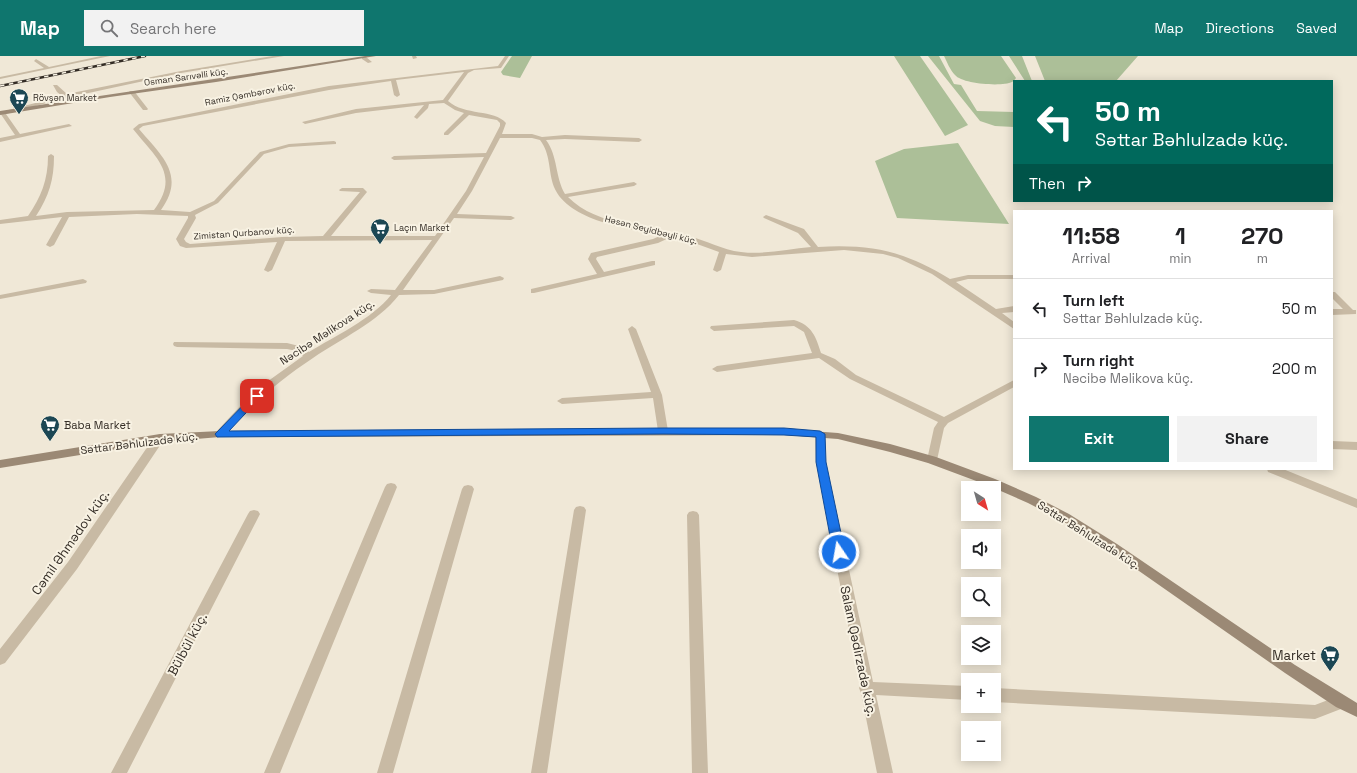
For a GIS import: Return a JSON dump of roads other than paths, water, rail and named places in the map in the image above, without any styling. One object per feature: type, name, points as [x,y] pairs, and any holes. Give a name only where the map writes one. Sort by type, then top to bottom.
[{"type":"street","points":[[0,78],[108,56]]},
{"type":"street","points":[[18,136],[2,113],[67,96],[193,69],[282,56]]},
{"type":"street","name":"Osman Sarıvəlli küç.","points":[[2,113],[374,56]]},
{"type":"street","points":[[445,101],[468,70],[498,67],[507,56]]},
{"type":"street","points":[[364,58],[370,62]]},
{"type":"street","points":[[36,60],[48,68]]},
{"type":"street","name":"Ramiz Qəmbərov küç.","points":[[156,213],[162,206],[166,197],[170,184],[169,172],[136,129],[137,127],[148,123],[299,93],[468,70]]},
{"type":"street","points":[[393,79],[397,95]]},
{"type":"street","points":[[55,86],[59,91],[73,101]]},
{"type":"street","points":[[132,92],[145,109]]},
{"type":"street","points":[[305,122],[366,109],[445,101],[467,113],[496,118],[502,121],[503,126],[498,136],[532,136],[542,139],[565,137],[639,140]]},
{"type":"street","points":[[356,103],[366,109]]},
{"type":"street","points":[[417,117],[426,108],[427,103]]},
{"type":"street","points":[[446,134],[467,113]]},
{"type":"street","points":[[0,140],[69,126]]},
{"type":"street","points":[[51,129],[56,136]]},
{"type":"street","name":"Nəcibə Məlikova küç.","points":[[220,434],[247,404],[267,386],[309,356],[376,314],[389,303],[413,273],[477,178],[498,136]]},
{"type":"street","points":[[542,139],[550,149],[554,179],[562,196],[634,184]]},
{"type":"street","points":[[0,222],[31,217],[67,214],[191,214],[216,202],[262,153],[291,145],[334,143]]},
{"type":"street","points":[[394,158],[488,155]]},
{"type":"street","points":[[31,217],[42,202],[50,183],[52,156]]},
{"type":"street","points":[[325,238],[364,192],[363,190],[342,190]]},
{"type":"street","name":"Həsən Seyidbəyli küç.","points":[[562,196],[570,203],[598,217],[701,242],[724,251],[748,255],[816,249],[858,249],[886,252],[924,267],[1013,325]]},
{"type":"street","points":[[50,245],[67,214]]},
{"type":"street","name":"Zimistan Qurbanov küç.","points":[[191,214],[192,218],[180,239],[182,244],[189,246],[282,239],[436,238]]},
{"type":"street","points":[[452,216],[511,218]]},
{"type":"street","points":[[766,217],[801,231],[816,249]]},
{"type":"street","points":[[602,275],[592,259],[594,255],[655,241],[668,235]]},
{"type":"street","points":[[268,270],[282,239]]},
{"type":"street","points":[[717,270],[724,251]]},
{"type":"street","points":[[534,291],[652,263]]},
{"type":"street","points":[[947,282],[968,277],[1013,276]]},
{"type":"street","points":[[371,291],[397,293],[434,292],[500,278]]},
{"type":"street","points":[[0,297],[83,281]]},
{"type":"street","points":[[1333,295],[1354,312]]},
{"type":"street","points":[[993,312],[1013,309]]},
{"type":"street","points":[[1333,312],[1354,312]]},
{"type":"street","points":[[714,328],[802,324],[807,328],[817,355]]},
{"type":"street","points":[[632,329],[657,395],[663,431]]},
{"type":"street","points":[[178,344],[287,346],[300,349],[309,356]]},
{"type":"street","points":[[717,369],[817,355],[825,357],[843,372],[854,378],[919,407],[944,421]]},
{"type":"street","points":[[932,460],[939,428],[944,421],[1013,384]]},
{"type":"street","points":[[562,401],[657,395]]},
{"type":"street","name":"Səttar Bəhlulzadə küç.","points":[[0,464],[160,438],[220,434],[663,431],[784,432],[820,434],[884,446],[932,460],[998,485],[1032,500],[1065,517],[1112,547],[1341,702],[1357,710]]},
{"type":"street","name":"Salam Qədirzadə küç.","points":[[820,434],[821,462],[866,688],[885,773]]},
{"type":"street","name":"Cəmil Əhmədov küç.","points":[[0,659],[69,570],[138,467],[160,438]]},
{"type":"street","points":[[1333,445],[1357,446]]},
{"type":"street","points":[[1274,470],[1357,504]]},
{"type":"street","points":[[272,773],[391,487]]},
{"type":"street","points":[[386,773],[468,489]]},
{"type":"street","points":[[539,773],[580,510]]},
{"type":"street","name":"Bülbül küç.","points":[[119,773],[254,514]]},
{"type":"street","points":[[693,515],[700,773]]},
{"type":"street","points":[[866,688],[961,693]]},
{"type":"street","points":[[1001,695],[1315,712],[1341,702]]},
{"type":"railway","points":[[0,86],[145,56]]},
{"type":"place","name":"Rövşən Market","points":[[19,115]]},
{"type":"place","name":"Laçın Market","points":[[380,245]]},
{"type":"place","name":"Baba Market","points":[[50,442]]},
{"type":"place","name":"Market","points":[[1330,672]]}]
